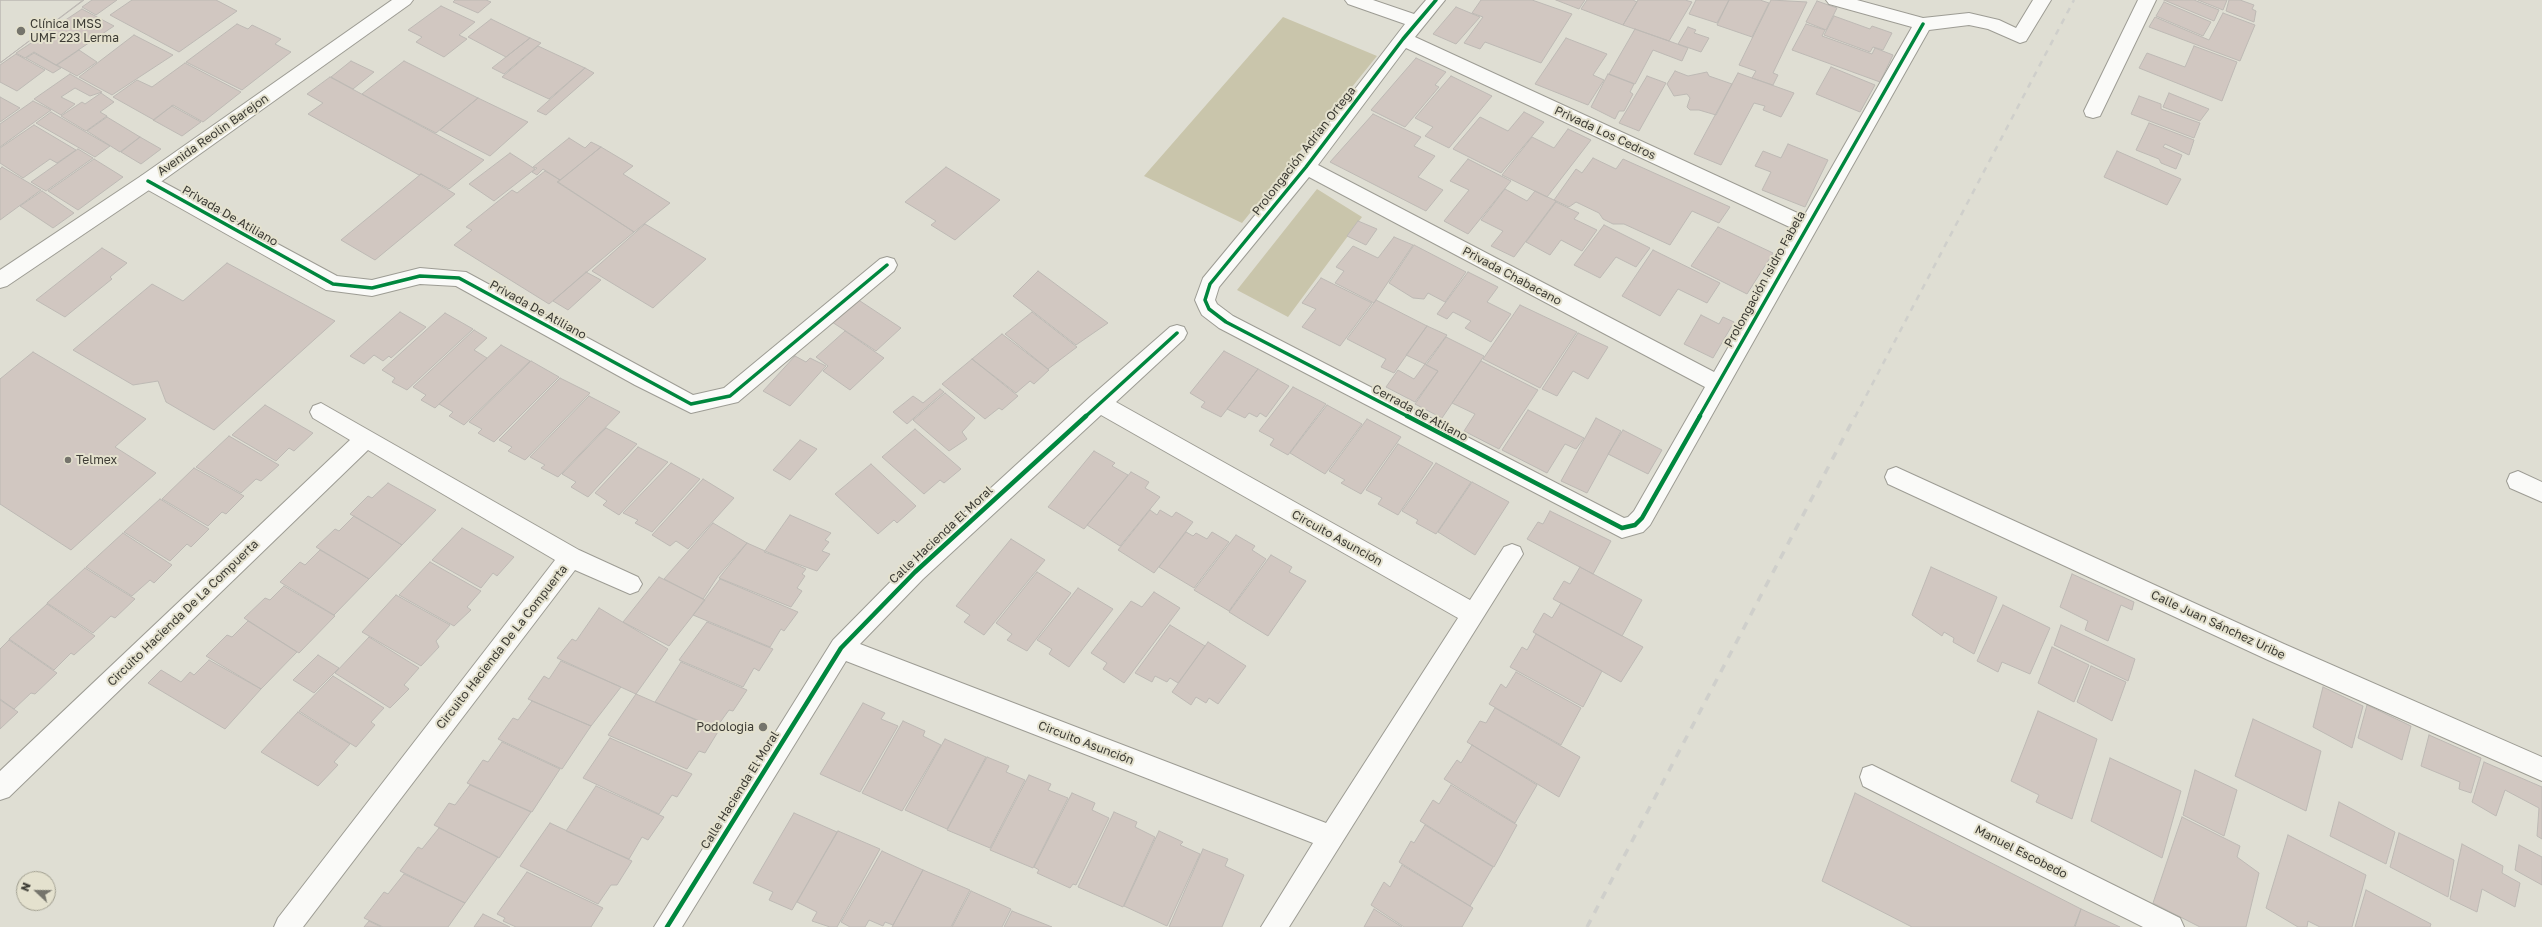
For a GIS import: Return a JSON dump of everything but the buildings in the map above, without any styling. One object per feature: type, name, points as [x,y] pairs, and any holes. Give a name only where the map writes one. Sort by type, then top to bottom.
[{"type":"street","name":"Avenida Reolin Barejon","points":[[0,280],[148,181],[404,0]]},
{"type":"street","points":[[1354,0],[1418,22]]},
{"type":"street","name":"Prolongación Adrian Ortega","points":[[1217,317],[1205,300],[1210,284],[1306,167],[1403,39],[1436,0]]},
{"type":"street","points":[[1835,0],[1923,24],[1969,18],[1993,24],[2020,37],[2042,0]]},
{"type":"street","points":[[2093,112],[2147,0]]},
{"type":"street","name":"Prolongación Isidro Fabela","points":[[1614,526],[1629,527],[1642,518],[1806,226],[1923,24]]},
{"type":"street","name":"Privada Los Cedros","points":[[1403,39],[1806,226]]},
{"type":"street","name":"Privada Chabacano","points":[[1306,167],[1718,384]]},
{"type":"street","name":"Privada De Atiliano","points":[[148,181],[333,284],[372,288],[420,276],[459,278],[642,379],[691,404],[730,396],[887,265]]},
{"type":"street","name":"Cerrada de Atilano","points":[[1217,317],[1614,526]]},
{"type":"street","name":"Calle Hacienda El Moral","points":[[667,927],[841,648],[915,572],[1098,403],[1177,333]]},
{"type":"street","name":"Circuito Asunción","points":[[1098,403],[1473,614]]},
{"type":"street","name":"Circuito Hacienda De La Compuerta","points":[[321,412],[571,557],[630,584]]},
{"type":"street","name":"Circuito Hacienda De La Compuerta","points":[[0,788],[366,438]]},
{"type":"street","name":"Calle Juan Sánchez Uribe","points":[[1896,477],[2276,652],[2542,768]]},
{"type":"street","points":[[2518,481],[2542,492]]},
{"type":"street","points":[[1274,927],[1512,554]]},
{"type":"street","name":"Circuito Hacienda De La Compuerta","points":[[287,927],[571,557]]},
{"type":"street","name":"Circuito Asunción","points":[[841,648],[1332,838]]},
{"type":"street","name":"Manuel Escobedo","points":[[1872,777],[2171,927]]},
{"type":"shaded area","points":[[1283,17],[1377,56],[1242,223],[1144,176]]},
{"type":"shaded area","points":[[1317,189],[1362,217],[1288,317],[1237,290]]},
{"type":"railway","points":[[1855,417],[2074,0]]},
{"type":"railway","points":[[1587,927],[1855,416]]},
{"type":"cycle path","points":[[1436,0],[1403,39],[1306,167],[1210,284],[1205,300],[1209,309],[1226,322],[1622,528],[1635,525],[1642,518],[1923,24]]},
{"type":"cycle path","points":[[148,181],[333,284],[372,288],[420,276],[459,278],[642,379],[691,404],[730,396],[887,265]]},
{"type":"cycle path","points":[[667,927],[841,648],[915,572],[1177,333]]},
{"type":"place","name":"Clínica IMSS UMF 223 Lerma","points":[[21,31]]},
{"type":"place","name":"Telmex","points":[[68,460]]},
{"type":"place","name":"Podologia","points":[[763,727]]}]
